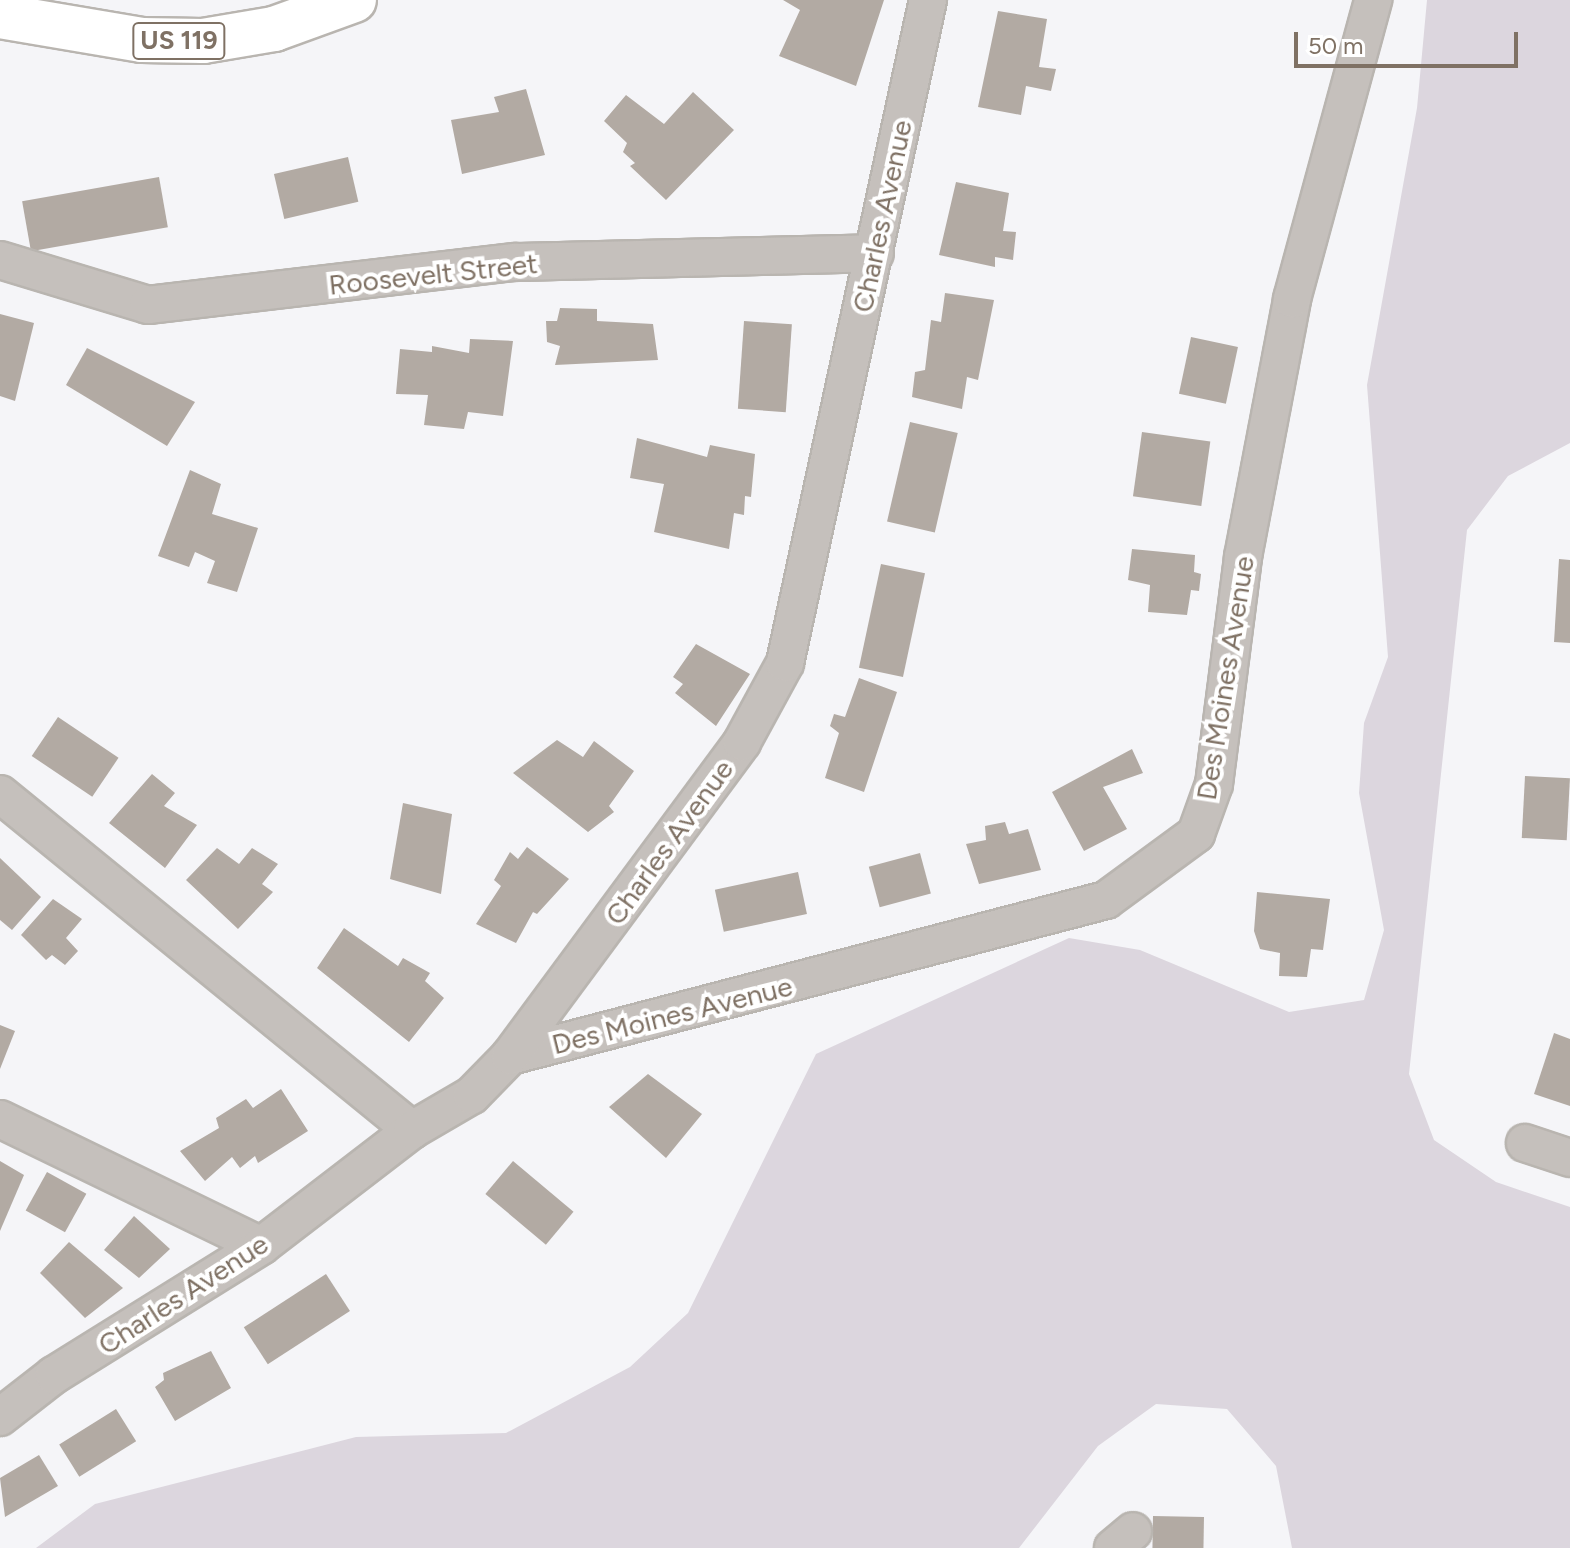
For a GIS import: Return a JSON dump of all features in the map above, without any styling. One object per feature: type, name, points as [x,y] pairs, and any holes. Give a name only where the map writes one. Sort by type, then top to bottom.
[{"type":"main road","name":"US 119","points":[[0,16],[142,40],[203,41],[274,29],[354,0]]},
{"type":"street","name":"Charles Avenue","points":[[0,1417],[54,1375],[261,1246],[412,1130],[472,1095],[510,1056],[742,742],[785,663],[928,0]]},
{"type":"street","name":"Des Moines Avenue","points":[[510,1056],[1106,900],[1196,834],[1214,784],[1243,557],[1292,299],[1373,0]]},
{"type":"street","name":"Roosevelt Street","points":[[0,260],[148,305],[516,262],[875,253]]},
{"type":"street","points":[[0,794],[412,1130]]},
{"type":"street","points":[[0,1119],[261,1246]]},
{"type":"street","points":[[1525,1143],[1570,1158]]},
{"type":"shaded area","points":[[1427,0],[1570,0],[1570,443],[1508,476],[1467,530],[1409,1074],[1434,1140],[1496,1182],[1570,1207],[1570,1548],[1292,1548],[1276,1466],[1227,1409],[1156,1404],[1098,1446],[1019,1548],[36,1548],[95,1504],[356,1437],[506,1433],[630,1367],[688,1313],[816,1054],[1069,938],[1140,950],[1289,1012],[1364,1000],[1384,930],[1359,793],[1364,723],[1388,657],[1367,385],[1417,108]]},
{"type":"building","points":[[783,0],[884,0],[856,86],[779,56],[800,10]]},
{"type":"building","points":[[998,11],[1047,19],[1039,67],[1056,69],[1051,91],[1026,86],[1021,115],[978,107]]},
{"type":"building","points":[[526,89],[545,155],[462,174],[451,120],[499,112],[494,97]]},
{"type":"building","points":[[693,92],[734,130],[666,200],[630,166],[635,163],[623,152],[627,143],[604,121],[626,95],[664,124]]},
{"type":"building","points":[[348,157],[358,202],[284,219],[274,174]]},
{"type":"building","points":[[159,177],[168,227],[31,251],[22,201]]},
{"type":"building","points":[[956,182],[1009,193],[1003,231],[1016,232],[1013,260],[995,257],[995,267],[939,255]]},
{"type":"building","points":[[945,293],[994,300],[978,380],[967,377],[962,409],[912,397],[915,372],[925,370],[931,320],[941,322]]},
{"type":"building","points":[[560,308],[597,309],[597,321],[653,324],[658,360],[555,365],[560,346],[547,342],[546,321],[557,321]]},
{"type":"building","points":[[0,314],[34,323],[15,401],[0,396]]},
{"type":"building","points":[[744,321],[792,324],[786,412],[738,409]]},
{"type":"building","points":[[1191,337],[1238,347],[1226,404],[1179,394]]},
{"type":"building","points":[[470,339],[513,341],[503,416],[468,412],[464,429],[424,425],[428,395],[396,394],[400,349],[432,352],[432,346],[469,353]]},
{"type":"building","points":[[87,348],[195,402],[167,446],[66,385]]},
{"type":"building","points":[[910,422],[958,433],[935,532],[887,521]]},
{"type":"building","points":[[1142,432],[1210,442],[1201,506],[1133,496]]},
{"type":"building","points":[[637,438],[707,457],[710,445],[755,454],[751,497],[745,496],[744,515],[734,513],[729,549],[654,532],[664,484],[630,478]]},
{"type":"building","points":[[190,470],[221,484],[212,514],[258,528],[237,592],[207,583],[215,561],[195,552],[189,567],[158,556]]},
{"type":"building","points":[[1132,549],[1195,555],[1194,572],[1201,574],[1199,591],[1191,590],[1187,615],[1148,612],[1150,585],[1128,580]]},
{"type":"building","points":[[1559,559],[1570,560],[1570,643],[1554,642]]},
{"type":"building","points":[[881,564],[925,573],[903,677],[859,668]]},
{"type":"building","points":[[696,644],[750,674],[716,726],[675,693],[683,684],[673,677]]},
{"type":"building","points":[[859,678],[897,692],[864,792],[825,778],[839,733],[830,726],[834,714],[845,717]]},
{"type":"building","points":[[58,717],[119,758],[92,797],[32,756]]},
{"type":"building","points":[[557,740],[583,757],[594,741],[634,771],[609,806],[614,812],[588,832],[513,773]]},
{"type":"building","points":[[1132,749],[1143,773],[1103,787],[1127,829],[1084,851],[1052,792]]},
{"type":"building","points":[[152,774],[175,793],[164,806],[197,825],[165,868],[109,823]]},
{"type":"building","points":[[1525,776],[1570,778],[1567,840],[1522,838]]},
{"type":"building","points":[[403,803],[452,814],[441,894],[390,879]]},
{"type":"building","points":[[1005,822],[1009,834],[1028,829],[1041,870],[979,884],[966,844],[986,840],[985,826]]},
{"type":"building","points":[[527,847],[569,879],[537,914],[533,912],[516,943],[476,924],[501,886],[494,880],[510,852],[518,859]]},
{"type":"building","points":[[217,848],[239,864],[252,848],[278,864],[262,884],[273,892],[238,929],[186,880]]},
{"type":"building","points":[[920,853],[931,894],[880,907],[869,867]]},
{"type":"building","points":[[0,858],[41,897],[12,930],[0,920]]},
{"type":"building","points":[[798,872],[807,914],[724,932],[715,890]]},
{"type":"building","points":[[1257,892],[1330,899],[1323,950],[1311,949],[1307,977],[1279,976],[1280,953],[1260,949],[1254,931]]},
{"type":"building","points":[[53,899],[82,919],[66,938],[78,951],[65,965],[52,955],[46,960],[21,935]]},
{"type":"building","points":[[344,928],[398,966],[403,958],[430,973],[425,981],[444,998],[409,1042],[317,968]]},
{"type":"building","points":[[0,1025],[15,1031],[0,1069]]},
{"type":"building","points":[[1554,1033],[1570,1039],[1570,1106],[1534,1094]]},
{"type":"building","points":[[648,1074],[702,1114],[666,1158],[609,1107]]},
{"type":"building","points":[[281,1089],[308,1131],[258,1163],[255,1156],[240,1168],[232,1157],[205,1181],[180,1151],[219,1128],[216,1118],[246,1099],[253,1108]]},
{"type":"building","points":[[0,1161],[24,1175],[0,1231]]},
{"type":"building","points":[[513,1161],[574,1212],[546,1245],[485,1194]]},
{"type":"building","points":[[47,1172],[86,1194],[65,1232],[26,1210]]},
{"type":"building","points":[[134,1216],[170,1249],[139,1278],[104,1250]]},
{"type":"building","points":[[69,1242],[123,1288],[85,1318],[40,1273]]},
{"type":"building","points":[[326,1274],[350,1311],[268,1364],[244,1327]]},
{"type":"building","points":[[211,1351],[231,1388],[175,1421],[155,1387],[164,1380],[163,1373]]},
{"type":"building","points":[[116,1409],[136,1441],[79,1477],[59,1445]]},
{"type":"building","points":[[39,1455],[58,1486],[5,1517],[0,1478]]},
{"type":"building","points":[[1153,1516],[1204,1517],[1203,1548],[1152,1548]]}]
